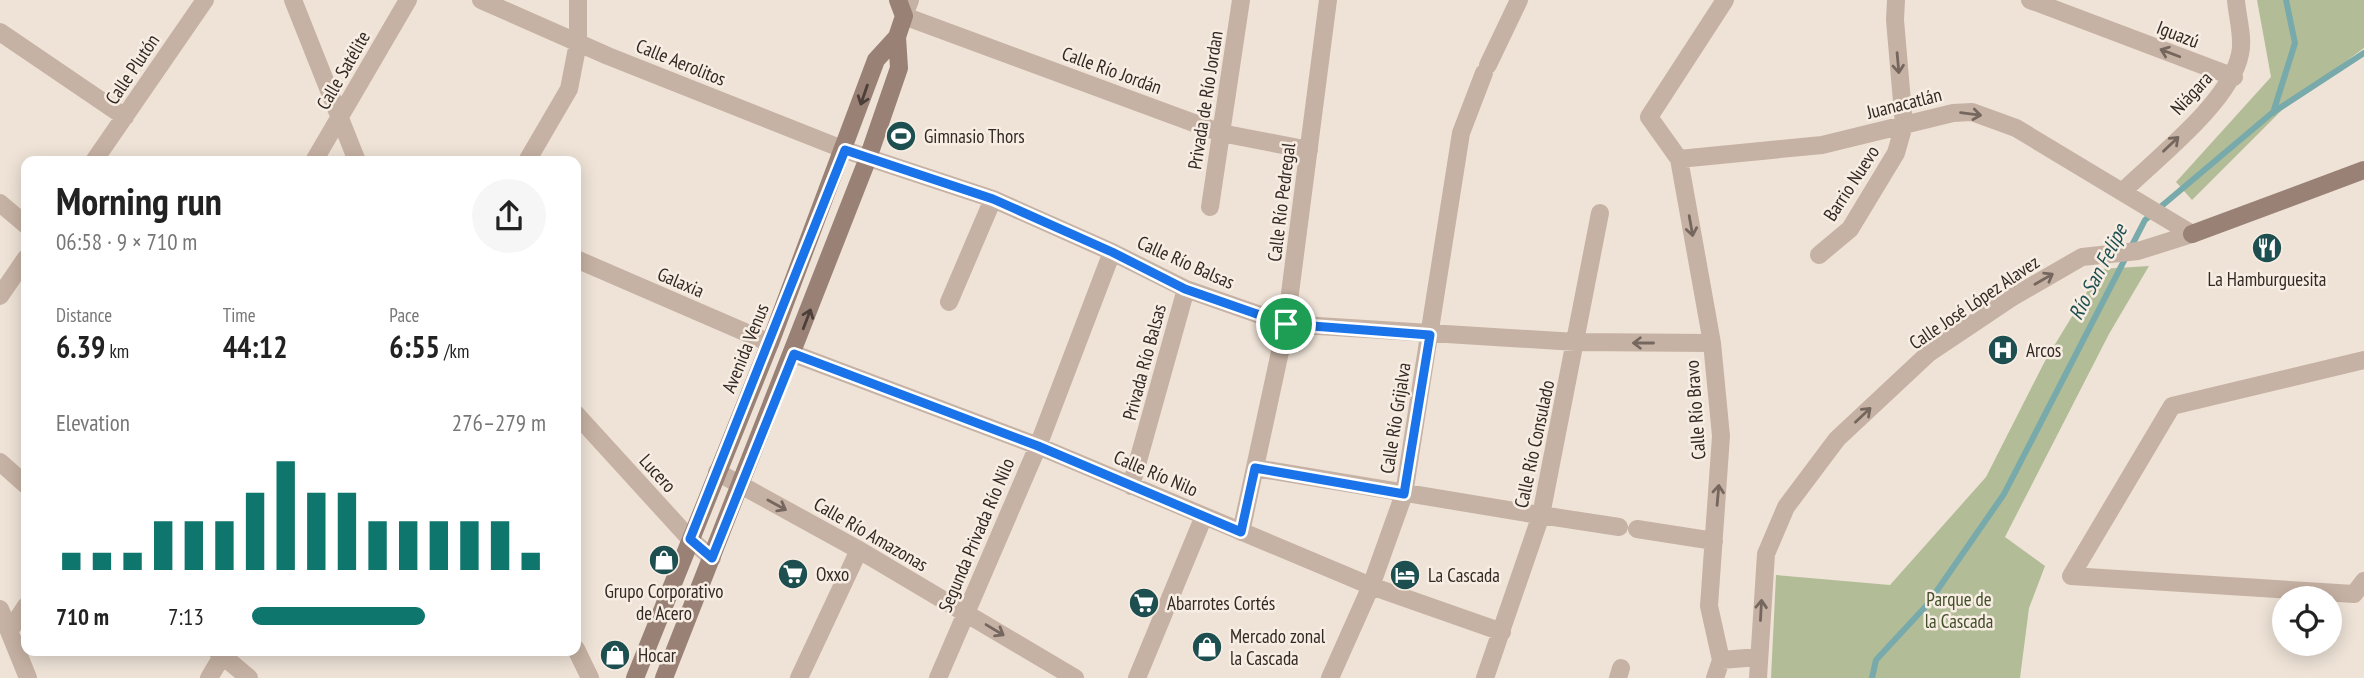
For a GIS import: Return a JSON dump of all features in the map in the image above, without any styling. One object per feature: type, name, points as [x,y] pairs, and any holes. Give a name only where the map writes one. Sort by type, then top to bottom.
[{"type":"main road","name":"Avenida Venus","points":[[664,678],[794,354],[868,158],[899,68],[897,37],[904,5]]},
{"type":"main road","name":"Avenida Venus","points":[[635,678],[770,343],[845,150],[876,60],[897,37]]},
{"type":"main road","name":"Calle José López Alavez","points":[[2192,234],[2364,170]]},
{"type":"street","name":"Calle Plutón","points":[[98,156],[205,0]]},
{"type":"street","points":[[293,0],[355,156]]},
{"type":"street","name":"Calle Satélite","points":[[317,156],[408,0]]},
{"type":"street","name":"Calle Aerolitos","points":[[481,0],[578,43],[868,158]]},
{"type":"street","points":[[530,156],[569,89],[578,43],[579,0]]},
{"type":"street","name":"Privada de Río Jordan","points":[[1210,207],[1241,0]]},
{"type":"street","name":"Calle Río Pedregal","points":[[1241,532],[1286,324],[1328,0]]},
{"type":"street","name":"Calle Río Grijalva","points":[[1330,678],[1371,586],[1404,494],[1461,133],[1486,69],[1519,0]]},
{"type":"street","points":[[1679,159],[1649,117],[1725,0]]},
{"type":"street","points":[[1896,0],[1895,20],[1904,125]]},
{"type":"street","name":"Iguazú","points":[[2030,0],[2234,77]]},
{"type":"street","name":"Niágara","points":[[2122,192],[2217,99],[2234,77],[2241,51],[2236,0]]},
{"type":"street","name":"Calle Río Jordán","points":[[904,5],[1221,133],[1309,150]]},
{"type":"street","points":[[0,32],[125,117]]},
{"type":"street","name":"Juanacatlán","points":[[1679,159],[1822,145],[1953,113],[1972,112],[2016,128],[2192,234]]},
{"type":"street","name":"Barrio Nuevo","points":[[1819,255],[1850,229],[1896,153],[1904,125]]},
{"type":"street","name":"Calle Río Balsas","points":[[868,158],[993,199],[1112,252],[1185,289],[1286,324],[1576,342],[1712,343]]},
{"type":"street","name":"Calle Río Bravo","points":[[1679,159],[1712,343],[1721,445],[1709,606],[1721,660]]},
{"type":"street","points":[[949,302],[993,199]]},
{"type":"street","points":[[0,203],[21,221]]},
{"type":"street","name":"Calle Río Consulado","points":[[1485,678],[1502,632],[1537,514],[1576,342],[1600,213]]},
{"type":"street","name":"Calle José López Alavez","points":[[1758,678],[1766,554],[1786,507],[1837,439],[1929,353],[2011,298],[2082,257],[2138,251],[2192,234]]},
{"type":"street","name":"Segunda Privada Río Nilo","points":[[937,678],[1038,446],[1112,252]]},
{"type":"street","name":"Galaxia","points":[[581,261],[770,343]]},
{"type":"street","points":[[0,296],[21,265]]},
{"type":"street","name":"Privada Río Balsas","points":[[1131,486],[1185,289]]},
{"type":"street","name":"Calle Río Nilo","points":[[794,354],[1038,446],[1371,586],[1502,632]]},
{"type":"street","points":[[2364,360],[2172,406],[2071,576],[2354,594],[2364,581]]},
{"type":"street","name":"Lucero","points":[[581,419],[690,539],[712,558]]},
{"type":"street","points":[[0,462],[21,481]]},
{"type":"street","points":[[1255,468],[1404,494],[1713,541]]},
{"type":"street","name":"Calle Río Amazonas","points":[[717,472],[859,550],[1075,678]]},
{"type":"street","points":[[1137,678],[1204,516]]},
{"type":"street","points":[[799,678],[859,550]]},
{"type":"street","points":[[0,609],[28,678]]},
{"type":"street","points":[[10,630],[21,614]]},
{"type":"street","points":[[209,678],[220,656]]},
{"type":"street","points":[[225,656],[249,678]]},
{"type":"street","points":[[579,656],[590,678]]},
{"type":"street","points":[[1715,678],[1721,660],[1759,657]]},
{"type":"green space","points":[[2257,0],[2364,0],[2364,48],[2287,105],[2192,200],[2176,182],[2271,77]]},
{"type":"green space","name":"Parque de la Cascada","points":[[2149,266],[2109,334],[2005,537],[2045,566],[2029,608],[2020,678],[1771,678],[1776,575],[1890,585],[1986,477],[2046,359],[2101,269]]},
{"type":"waterway","points":[[2273,113],[2295,43],[2286,0]]},
{"type":"waterway","name":"Río San Felipe","points":[[1872,678],[1876,660],[1927,605],[2004,494],[2145,220],[2272,113],[2364,53]]},
{"type":"place","name":"Gimnasio Thors","points":[[901,136]]},
{"type":"place","name":"La Hamburguesita","points":[[2267,248]]},
{"type":"place","name":"Arcos","points":[[2003,350]]},
{"type":"place","name":"Grupo Corporativo de Acero","points":[[664,560]]},
{"type":"place","name":"Oxxo","points":[[793,574]]},
{"type":"place","name":"La Cascada","points":[[1405,575]]},
{"type":"place","name":"Abarrotes Cortés","points":[[1144,603]]},
{"type":"place","name":"Mercado zonal la Cascada","points":[[1207,647]]},
{"type":"place","name":"Hocar","points":[[615,655]]},
{"type":"route","points":[[845,150],[993,199],[1112,252],[1185,289],[1286,324],[1430,335],[1404,494],[1255,468],[1241,532],[1038,446],[794,354],[712,558],[690,539],[845,150]]}]
